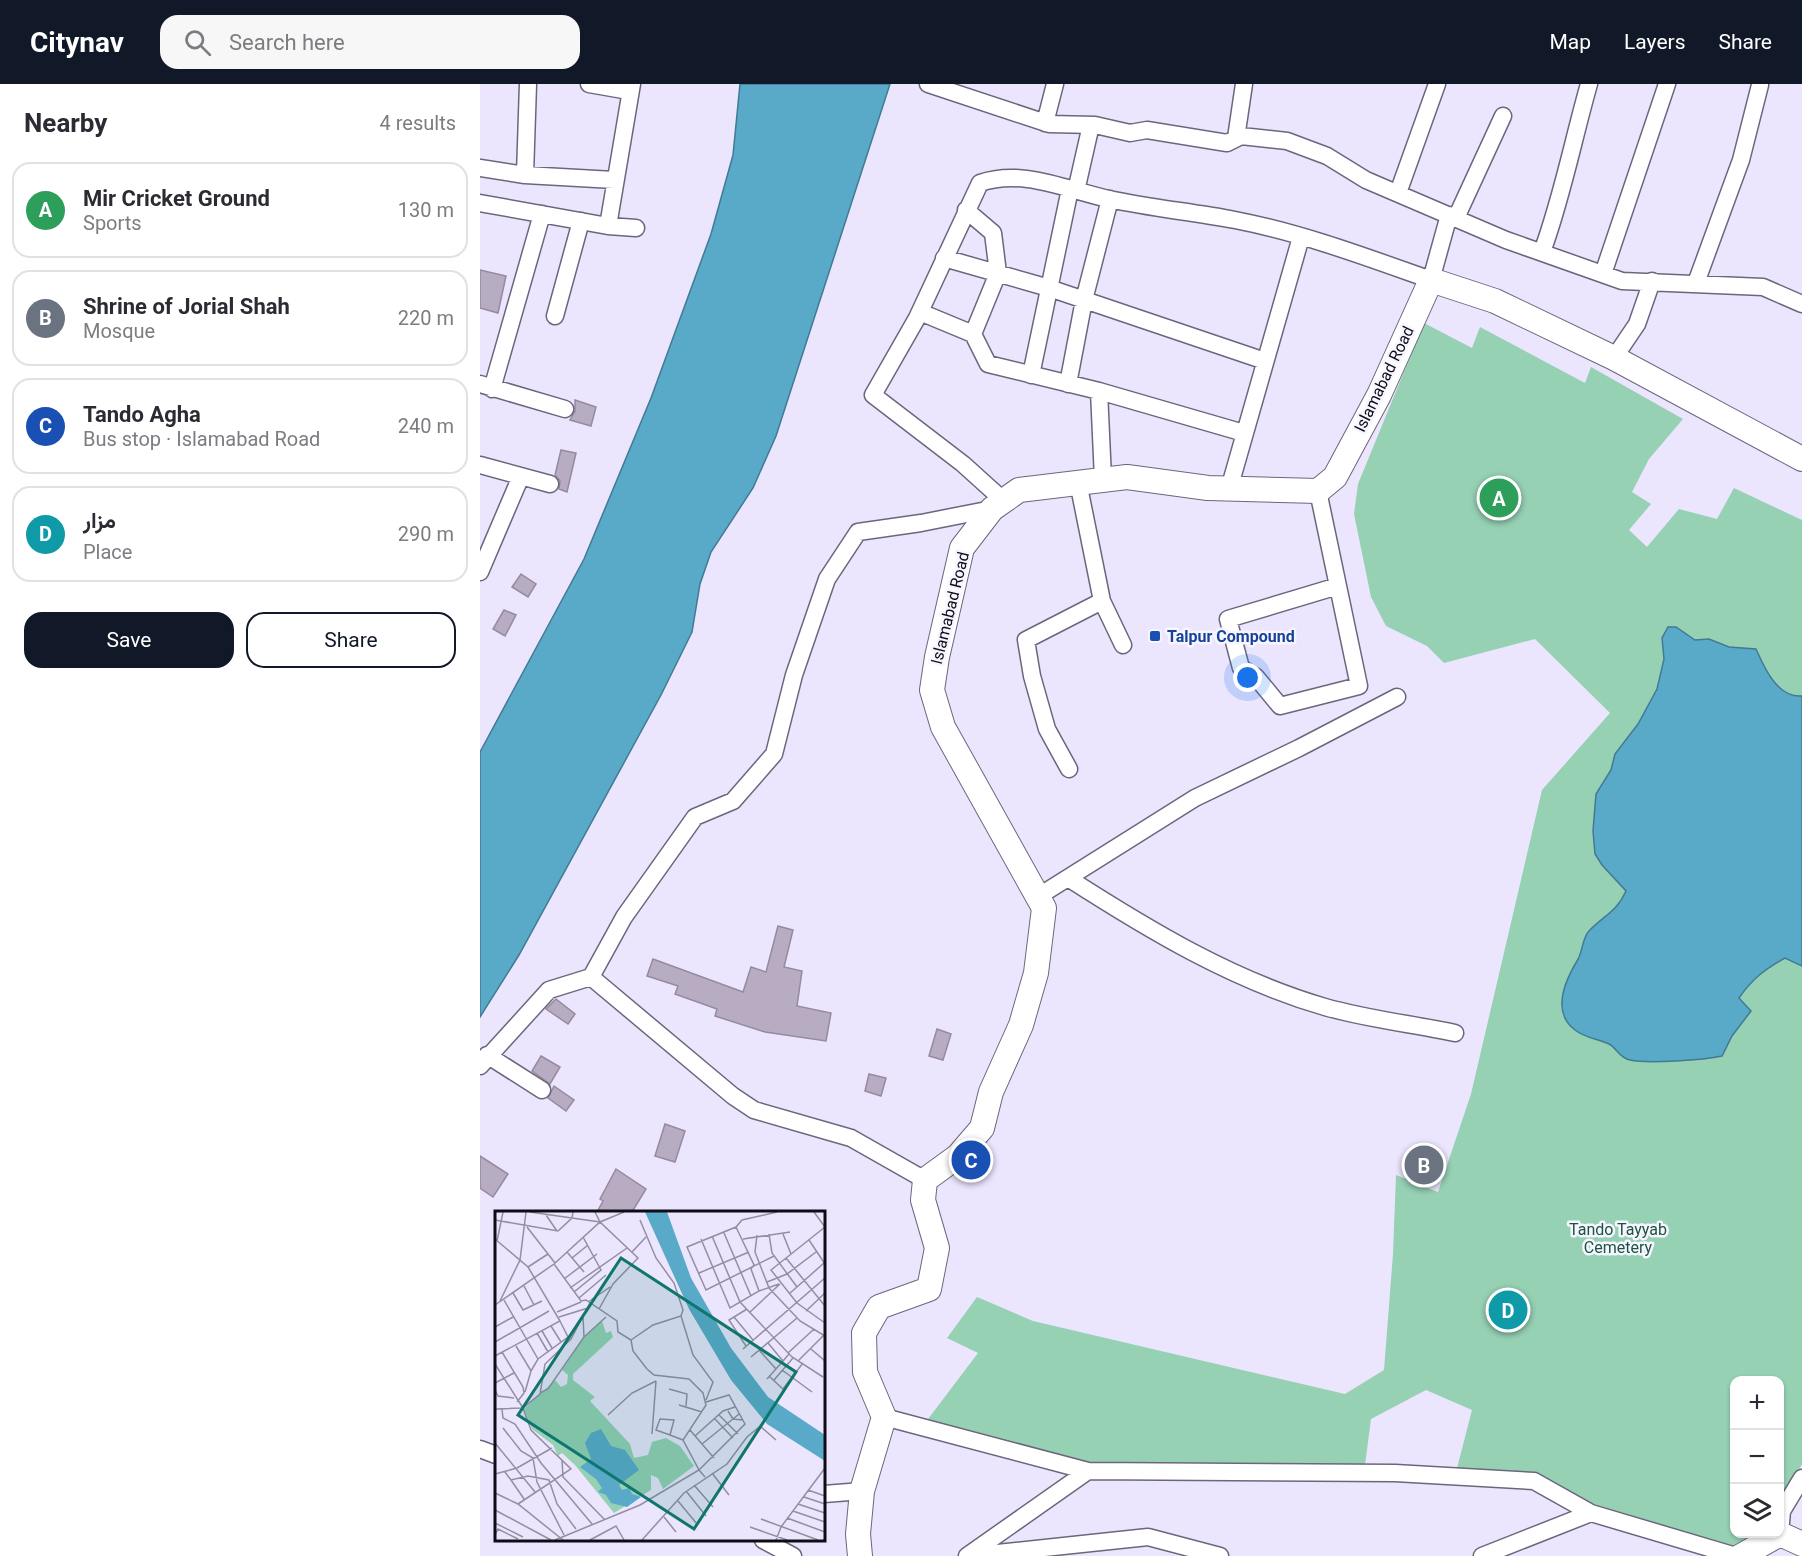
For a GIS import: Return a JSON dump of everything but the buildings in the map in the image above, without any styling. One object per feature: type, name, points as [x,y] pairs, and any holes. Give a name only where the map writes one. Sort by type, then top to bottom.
[{"type":"street","points":[[525,175],[528,84]]},
{"type":"street","points":[[589,84],[631,88],[608,226]]},
{"type":"street","points":[[1045,123],[1055,84]]},
{"type":"street","points":[[1236,138],[1244,84]]},
{"type":"street","points":[[1398,193],[1437,84]]},
{"type":"street","points":[[1542,252],[1558,208],[1561,185],[1589,84]]},
{"type":"street","points":[[1604,274],[1667,84]]},
{"type":"street","points":[[1696,284],[1741,160],[1760,84]]},
{"type":"street","points":[[934,85],[1045,123],[1090,125],[1130,133],[1147,130],[1227,143],[1241,136],[1287,141],[1327,156],[1366,180],[1506,240],[1622,281],[1763,287],[1802,304]]},
{"type":"street","points":[[1431,280],[1453,216],[1503,116]]},
{"type":"street","points":[[1031,375],[1049,288],[1090,125]]},
{"type":"street","points":[[480,168],[525,175],[614,180]]},
{"type":"street","points":[[542,1090],[484,1061],[549,990],[591,977],[624,917],[695,817],[733,801],[774,754],[794,675],[827,579],[858,532],[921,524],[998,505],[963,464],[873,394],[920,312],[980,183],[999,176],[1020,177],[1110,199],[1236,220],[1334,246],[1495,301],[1614,358],[1802,459]]},
{"type":"street","points":[[1068,384],[1084,300],[1110,199]]},
{"type":"street","points":[[480,203],[608,226],[636,228]]},
{"type":"street","points":[[966,210],[993,233],[998,273],[974,334]]},
{"type":"street","points":[[542,214],[486,386],[565,409]]},
{"type":"street","points":[[555,316],[581,221]]},
{"type":"street","points":[[1229,489],[1301,237]]},
{"type":"street","points":[[944,258],[1049,288],[1264,362]]},
{"type":"street","name":"Islamabad Road","points":[[926,1180],[958,1156],[982,1128],[991,1092],[1021,1025],[1036,973],[1044,908],[944,727],[932,690],[936,657],[962,548],[998,505],[1019,490],[1127,477],[1229,489],[1317,491],[1335,477],[1379,395],[1431,280]]},
{"type":"street","points":[[1614,358],[1636,324],[1652,281]]},
{"type":"street","points":[[920,312],[974,334],[988,364],[1099,391],[1244,433]]},
{"type":"street","points":[[1099,391],[1104,479]]},
{"type":"street","points":[[480,465],[550,484]]},
{"type":"street","points":[[480,572],[521,476]]},
{"type":"street","points":[[1078,482],[1102,601],[1123,645]]},
{"type":"street","points":[[1317,491],[1338,586],[1359,686],[1280,706],[1256,677],[1241,668],[1228,620],[1338,586]]},
{"type":"street","points":[[1069,769],[1047,729],[1032,675],[1026,640],[1102,601]]},
{"type":"street","points":[[1039,896],[1195,798],[1397,697]]},
{"type":"street","points":[[1068,878],[1151,931],[1234,973],[1325,1007],[1455,1033]]},
{"type":"street","points":[[591,977],[733,1096],[754,1110],[851,1138],[926,1180],[923,1200],[937,1248],[929,1288],[879,1307],[864,1333],[865,1372],[884,1417],[862,1491],[858,1534],[860,1556]]},
{"type":"street","points":[[884,1417],[1089,1471],[1395,1473],[1534,1481],[1591,1513],[1736,1556]]},
{"type":"street","points":[[480,1449],[495,1455]]},
{"type":"street","points":[[967,1556],[1089,1471]]},
{"type":"street","points":[[1784,1507],[1802,1478]]},
{"type":"street","points":[[825,1494],[862,1491]]},
{"type":"street","points":[[1482,1556],[1591,1513]]},
{"type":"street","points":[[1784,1536],[1802,1544]]},
{"type":"street","points":[[967,1556],[1148,1537],[1220,1556]]},
{"type":"street","points":[[1742,1556],[1773,1538]]},
{"type":"street","points":[[767,1541],[793,1556]]},
{"type":"green space","name":"Tando Tayyab Cemetery","points":[[1424,323],[1472,348],[1480,327],[1585,383],[1591,367],[1683,419],[1649,459],[1632,492],[1651,504],[1629,530],[1647,547],[1679,509],[1717,519],[1734,488],[1802,520],[1802,1464],[1784,1497],[1784,1376],[1730,1376],[1730,1538],[1753,1538],[1743,1547],[1672,1535],[1591,1513],[1534,1481],[1455,1476],[1472,1410],[1426,1390],[1371,1419],[1364,1473],[1088,1471],[922,1427],[978,1353],[947,1338],[977,1297],[1033,1321],[1345,1394],[1384,1370],[1393,1254],[1396,1175],[1438,1192],[1471,1094],[1542,790],[1610,713],[1535,639],[1444,663],[1427,646],[1386,626],[1371,597],[1354,514],[1358,484]]},
{"type":"water","points":[[740,84],[890,84],[776,436],[753,488],[711,552],[700,584],[692,632],[661,695],[519,955],[480,1017],[480,752],[584,559],[651,398],[711,234],[733,155]]},
{"type":"water","points":[[1668,627],[1676,627],[1695,640],[1709,639],[1729,647],[1756,649],[1767,672],[1779,687],[1785,692],[1802,696],[1802,966],[1785,958],[1765,970],[1749,985],[1739,998],[1751,1011],[1732,1036],[1722,1056],[1649,1062],[1626,1059],[1609,1044],[1587,1037],[1575,1030],[1568,1023],[1564,1014],[1562,996],[1587,934],[1614,909],[1626,891],[1595,854],[1593,831],[1596,794],[1611,770],[1615,754],[1638,724],[1657,689],[1664,659],[1662,638]]},
{"type":"place","name":"Mir Cricket Ground","points":[[1499,498]]},
{"type":"place","name":"Talpur Compound","points":[[1155,636]]},
{"type":"place","name":"Tando Agha","points":[[971,1160]]},
{"type":"place","name":"Shrine of Jorial Shah","points":[[1424,1165]]},
{"type":"place","name":"مزار","points":[[1508,1310]]}]
